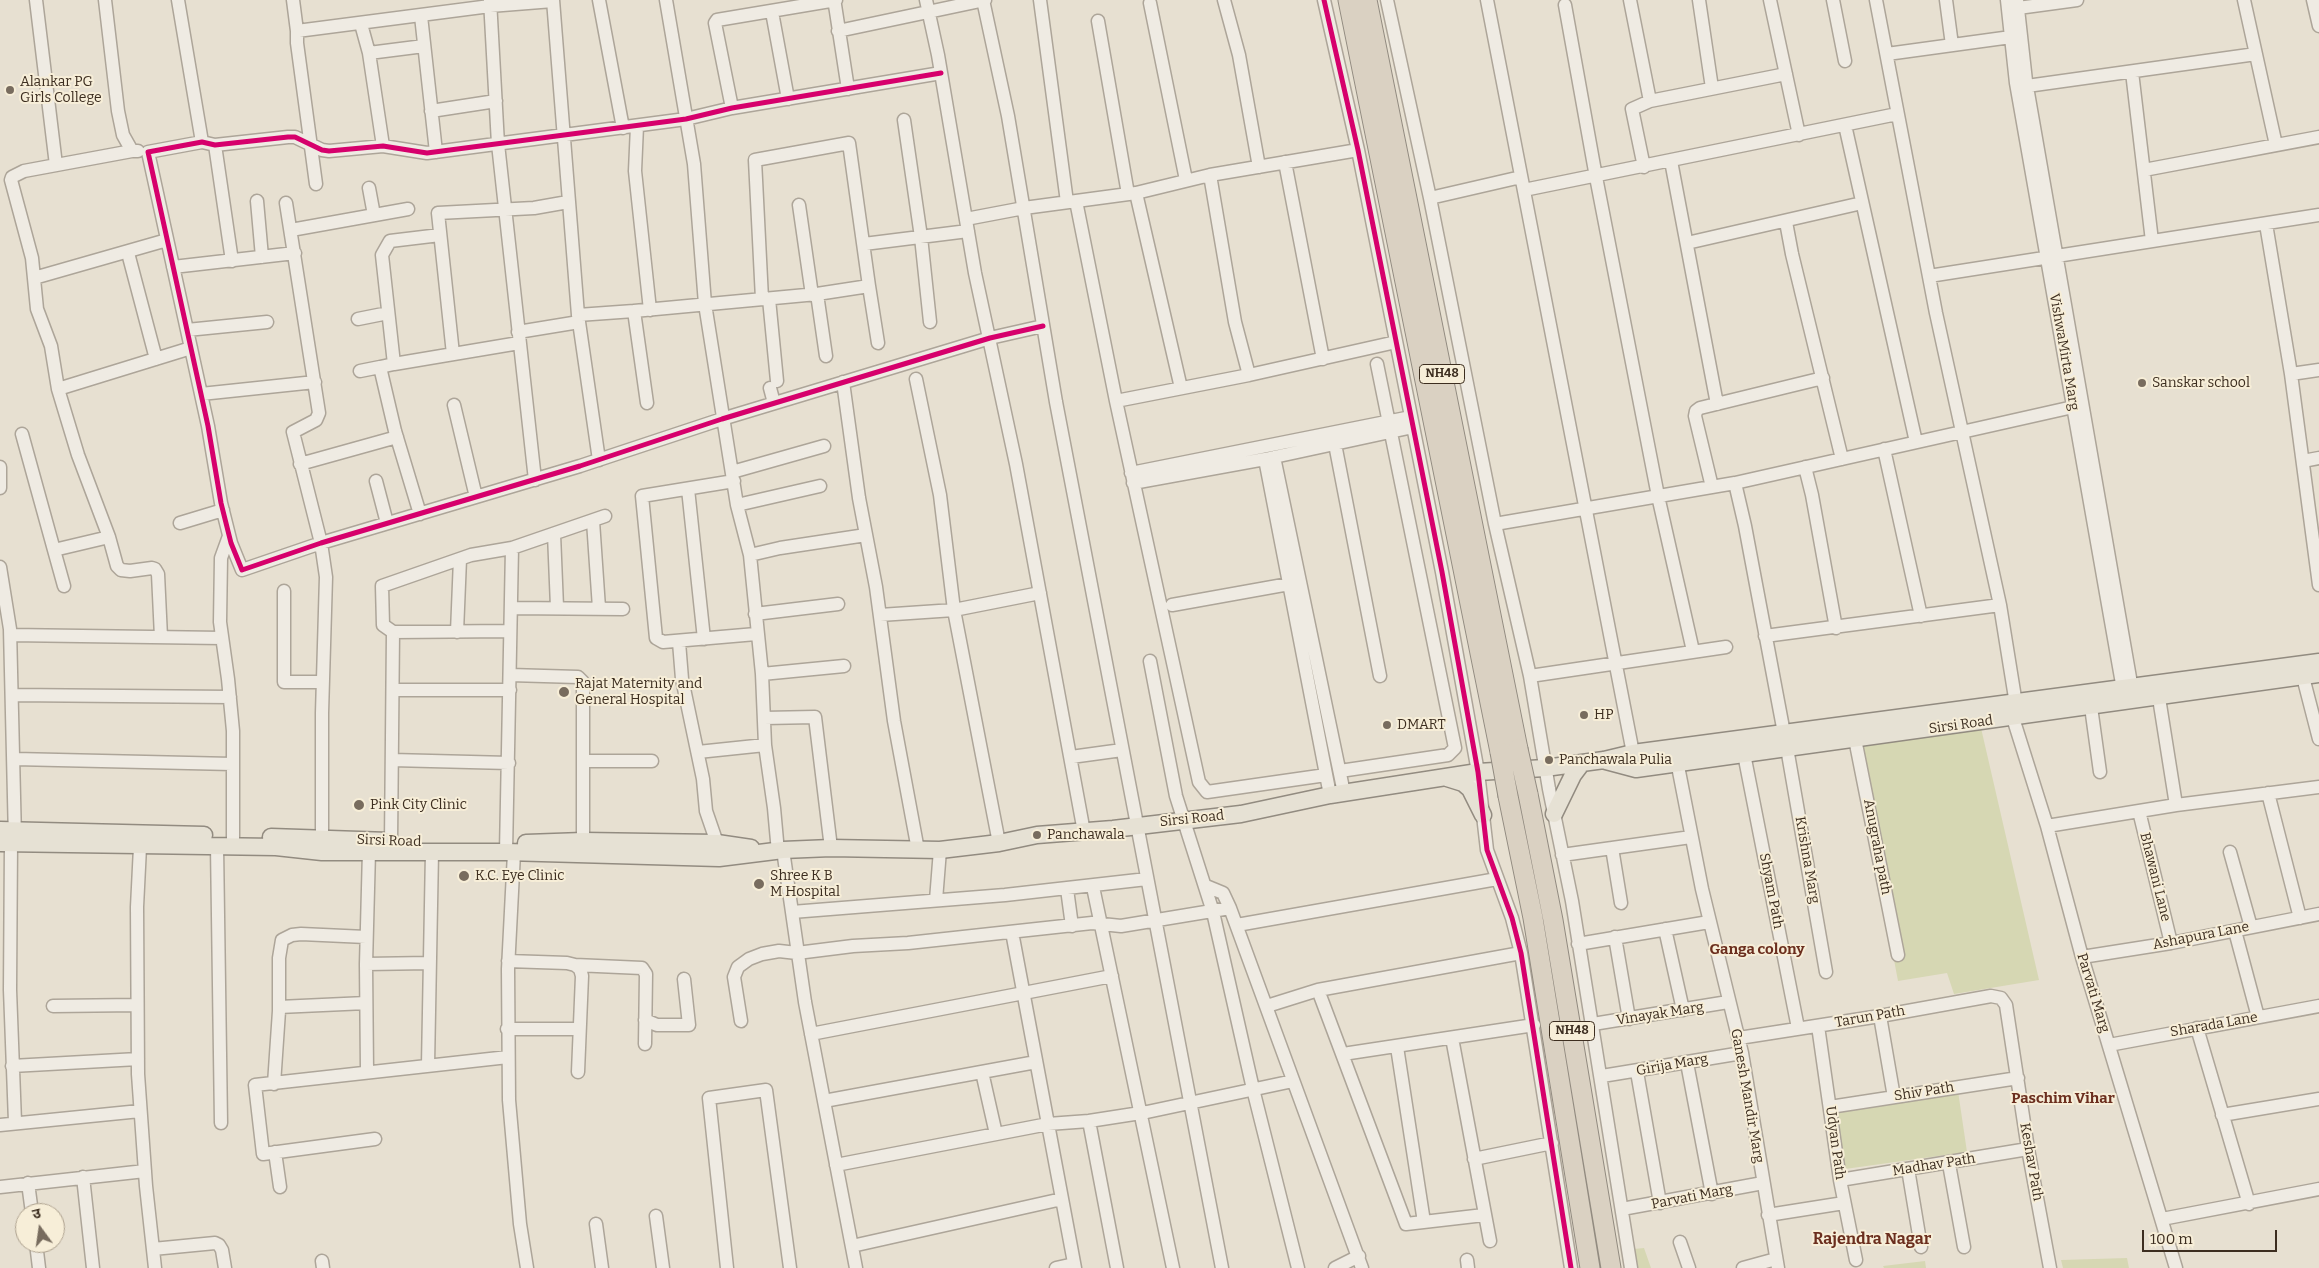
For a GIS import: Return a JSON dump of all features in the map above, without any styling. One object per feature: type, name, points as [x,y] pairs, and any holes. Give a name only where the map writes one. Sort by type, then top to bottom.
[{"type":"highway","name":"NH48","points":[[1348,0],[1533,918],[1590,1268]]},
{"type":"highway","name":"NH48","points":[[1367,0],[1553,920],[1611,1268]]},
{"type":"main road","name":"Sirsi Road","points":[[1604,760],[1636,769],[1676,756],[2014,711],[2319,662]]},
{"type":"main road","name":"Sirsi Road","points":[[8,838],[228,842],[276,847],[390,842],[719,858],[831,848],[940,850],[999,843],[1037,834],[1084,832],[1184,819],[1241,814],[1337,794],[1478,772],[1545,768],[1604,760],[1633,753],[1676,756],[1744,754],[1786,741],[1855,739],[2014,711],[2091,707],[2128,694],[2159,698],[2311,676]]},
{"type":"main road","points":[[1554,814],[1572,775],[1582,763]]},
{"type":"main road","points":[[1444,777],[1454,779],[1470,789],[1483,815]]},
{"type":"main road","name":"Sirsi Road","points":[[8,838],[140,847],[228,842]]},
{"type":"main road","name":"Sirsi Road","points":[[322,845],[369,852],[432,852],[509,849],[583,841],[717,843],[781,851]]},
{"type":"street","points":[[36,0],[56,165]]},
{"type":"street","points":[[105,0],[118,111],[123,135],[132,151]]},
{"type":"street","points":[[178,0],[202,142]]},
{"type":"street","points":[[293,0],[309,145],[316,184]]},
{"type":"street","points":[[297,31],[420,16],[490,3],[553,0],[578,318],[599,460]]},
{"type":"street","points":[[600,0],[623,128]]},
{"type":"street","points":[[666,0],[694,164],[705,304],[722,419],[737,505],[750,555],[756,634],[762,674],[765,744],[774,808],[811,1034],[856,1268]]},
{"type":"street","points":[[732,108],[715,23],[717,20],[834,0],[848,89]]},
{"type":"street","points":[[838,31],[927,6],[984,0],[1006,106],[1043,326],[1122,750],[1222,1268]]},
{"type":"street","points":[[1040,0],[1072,202],[1199,782],[1203,790],[1207,792],[1326,775]]},
{"type":"street","points":[[1224,0],[1239,55],[1259,167]]},
{"type":"street","points":[[1324,0],[1358,150],[1363,185],[1412,422],[1478,772],[1487,850],[1512,918],[1521,952],[1571,1268]]},
{"type":"street","points":[[1387,0],[1430,198],[1495,524],[1530,676],[1545,768],[1602,1076],[1631,1268]]},
{"type":"street","points":[[1487,0],[1633,753]]},
{"type":"street","points":[[1630,0],[1650,101]]},
{"type":"street","points":[[1699,0],[1712,88]]},
{"type":"street","points":[[1770,0],[1799,135]]},
{"type":"street","points":[[1833,0],[1845,61]]},
{"type":"street","name":"Parvati Marg","points":[[1876,0],[1929,276],[1961,432],[2000,605],[2014,711],[2082,957],[2176,1268]]},
{"type":"street","points":[[1946,0],[1952,45]]},
{"type":"street","name":"VishwaMirta Marg","points":[[2007,0],[2016,82],[2052,257],[2128,694]]},
{"type":"street","points":[[2017,4],[2077,0]]},
{"type":"street","points":[[2244,0],[2276,145]]},
{"type":"street","points":[[2313,0],[2319,26]]},
{"type":"street","points":[[490,3],[498,144],[535,480]]},
{"type":"street","points":[[1150,3],[1186,180]]},
{"type":"street","points":[[1565,4],[1596,177],[1658,496],[1693,651]]},
{"type":"street","name":"VishwaMirta Marg","points":[[2017,4],[2073,407],[2128,694]]},
{"type":"street","points":[[927,6],[941,73],[967,225],[1040,593],[1084,832]]},
{"type":"street","points":[[772,12],[788,99]]},
{"type":"street","points":[[420,16],[436,152]]},
{"type":"street","points":[[1098,20],[1132,193],[1181,388]]},
{"type":"street","points":[[361,24],[369,53],[383,146]]},
{"type":"street","points":[[1887,54],[2011,37]]},
{"type":"street","points":[[369,53],[424,46]]},
{"type":"street","points":[[2027,86],[2256,54]]},
{"type":"street","points":[[2132,72],[2152,241]]},
{"type":"street","points":[[161,637],[158,574],[155,569],[121,570],[117,566],[109,537],[78,455],[58,389],[51,346],[36,302],[32,258],[11,180],[12,177],[18,173],[132,151],[148,152],[202,142],[215,144],[296,137],[322,150],[340,151],[383,146],[427,153],[436,152],[686,119],[732,108],[941,73]]},
{"type":"street","points":[[1644,167],[1632,109],[1650,101],[1786,74]]},
{"type":"street","points":[[431,111],[496,101]]},
{"type":"street","points":[[1524,190],[1596,177],[1897,114]]},
{"type":"street","points":[[904,120],[921,237],[930,322]]},
{"type":"street","points":[[1845,125],[1916,442]]},
{"type":"street","points":[[637,126],[635,171],[650,310]]},
{"type":"street","points":[[2144,170],[2319,137]]},
{"type":"street","points":[[774,404],[774,384],[765,299],[755,160],[849,143],[878,343]]},
{"type":"street","points":[[215,144],[232,261]]},
{"type":"street","points":[[864,244],[921,237],[1024,208],[1132,193],[1210,175],[1358,150]]},
{"type":"street","points":[[148,152],[201,394],[222,510],[229,536],[242,570],[321,542],[535,480],[843,382],[990,338],[1043,326]]},
{"type":"street","points":[[1671,161],[1717,404]]},
{"type":"street","points":[[1285,162],[1323,359]]},
{"type":"street","points":[[1210,175],[1235,322],[1249,375]]},
{"type":"street","points":[[1430,198],[1522,177]]},
{"type":"street","points":[[370,188],[374,215]]},
{"type":"street","points":[[257,201],[262,257]]},
{"type":"street","points":[[453,354],[438,213],[505,208],[534,208],[568,202]]},
{"type":"street","points":[[286,203],[319,413],[316,420],[293,432],[321,542],[326,577],[322,845]]},
{"type":"street","points":[[1687,243],[1786,222],[1862,203]]},
{"type":"street","points":[[799,205],[826,356]]},
{"type":"street","points":[[291,230],[408,209]]},
{"type":"street","points":[[1929,276],[2319,215]]},
{"type":"street","points":[[1786,222],[1792,254],[1842,459]]},
{"type":"street","points":[[2266,224],[2317,554],[2319,585]]},
{"type":"street","points":[[394,364],[382,254],[390,240],[440,235]]},
{"type":"street","points":[[34,278],[128,253],[167,240]]},
{"type":"street","points":[[128,253],[156,359]]},
{"type":"street","points":[[173,267],[295,254]]},
{"type":"street","points":[[360,371],[453,354],[518,337],[578,318],[705,304],[814,295],[869,286]]},
{"type":"street","points":[[634,311],[647,403]]},
{"type":"street","points":[[358,319],[388,313]]},
{"type":"street","points":[[187,330],[267,322]]},
{"type":"street","points":[[1116,401],[1249,375],[1396,342]]},
{"type":"street","points":[[58,389],[191,348]]},
{"type":"street","points":[[1340,771],[1448,755],[1455,748],[1377,364]]},
{"type":"street","points":[[380,367],[397,437],[420,514]]},
{"type":"street","points":[[2290,374],[2319,370]]},
{"type":"street","points":[[1712,487],[1695,416],[1696,411],[1700,408],[1822,378]]},
{"type":"street","points":[[916,379],[940,495],[954,610],[999,843]]},
{"type":"street","points":[[201,394],[314,382]]},
{"type":"street","points":[[843,382],[859,498],[880,616],[902,769],[918,850]]},
{"type":"street","points":[[454,405],[476,497]]},
{"type":"street","points":[[1495,524],[1735,483],[2073,407]]},
{"type":"street","points":[[1132,478],[1412,422]]},
{"type":"street","points":[[1132,478],[1269,458],[1336,444],[1389,427]]},
{"type":"street","points":[[22,434],[64,586]]},
{"type":"street","points":[[300,464],[397,437]]},
{"type":"street","points":[[1336,444],[1380,676]]},
{"type":"street","points":[[756,634],[679,642],[663,642],[656,638],[642,496],[688,489],[824,446]]},
{"type":"street","points":[[1884,449],[1921,616]]},
{"type":"street","points":[[1269,458],[1340,771],[1337,794]]},
{"type":"street","points":[[1269,458],[1289,584],[1326,775],[1337,794]]},
{"type":"street","points":[[2303,461],[2319,458]]},
{"type":"street","points":[[0,467],[0,488]]},
{"type":"street","points":[[1804,467],[1812,495],[1836,628]]},
{"type":"street","points":[[376,481],[387,523]]},
{"type":"street","name":"Krishna Marg","points":[[1735,483],[1786,741],[1826,972]]},
{"type":"street","points":[[737,505],[820,486]]},
{"type":"street","points":[[688,489],[704,639]]},
{"type":"street","points":[[180,523],[222,510]]},
{"type":"street","points":[[510,631],[393,632],[384,625],[382,586],[471,554],[512,548],[606,516]]},
{"type":"street","points":[[593,521],[599,608]]},
{"type":"street","points":[[554,534],[557,607]]},
{"type":"street","points":[[750,555],[780,548],[866,535]]},
{"type":"street","points":[[221,1123],[228,842],[232,764],[230,697],[220,622],[221,558],[229,536]]},
{"type":"street","points":[[54,550],[109,537]]},
{"type":"street","points":[[512,548],[508,763],[507,1029],[509,1100],[516,1184],[527,1268]]},
{"type":"street","points":[[457,632],[460,558]]},
{"type":"street","points":[[0,572],[7,601],[11,635],[15,759],[8,838],[5,921],[15,1122]]},
{"type":"street","points":[[1172,605],[1289,584]]},
{"type":"street","points":[[284,591],[284,682],[323,682]]},
{"type":"street","points":[[880,616],[954,610],[1040,593]]},
{"type":"street","points":[[755,614],[838,604]]},
{"type":"street","points":[[1765,636],[2000,605]]},
{"type":"street","points":[[511,608],[622,609]]},
{"type":"street","points":[[390,842],[393,632]]},
{"type":"street","points":[[11,635],[222,638]]},
{"type":"street","points":[[679,642],[682,679],[698,752],[706,811],[717,843]]},
{"type":"street","points":[[1530,676],[1726,647]]},
{"type":"street","points":[[1150,661],[1176,796],[1213,912],[1253,1089],[1298,1268]]},
{"type":"street","points":[[762,674],[844,666]]},
{"type":"street","points":[[510,675],[578,677],[583,682],[583,841]]},
{"type":"street","points":[[2311,676],[2319,739]]},
{"type":"street","points":[[392,690],[510,690]]},
{"type":"street","points":[[13,694],[230,697]]},
{"type":"street","points":[[2159,698],[2176,805]]},
{"type":"street","points":[[2091,707],[2100,772]]},
{"type":"street","points":[[764,718],[815,717],[831,848]]},
{"type":"street","name":"Anugraha path","points":[[1855,739],[1898,956]]},
{"type":"street","points":[[698,752],[765,744]]},
{"type":"street","points":[[1071,757],[1122,750]]},
{"type":"street","name":"Shyam Path","points":[[1744,754],[1798,1028]]},
{"type":"street","name":"Ganesh Mandir Marg","points":[[1676,756],[1691,837],[1728,1002],[1742,1053],[1777,1264]]},
{"type":"street","points":[[15,759],[232,764]]},
{"type":"street","points":[[392,760],[508,763]]},
{"type":"street","points":[[584,761],[652,761]]},
{"type":"street","points":[[2046,826],[2176,805],[2319,787]]},
{"type":"street","points":[[2268,793],[2300,918]]},
{"type":"street","name":"Bhawani Lane","points":[[2139,811],[2172,943]]},
{"type":"street","points":[[1562,855],[1691,837]]},
{"type":"street","points":[[140,847],[137,907],[138,1060],[140,1111],[155,1268]]},
{"type":"street","points":[[1612,848],[1621,903]]},
{"type":"street","points":[[936,900],[940,850]]},
{"type":"street","points":[[367,1071],[366,938],[369,852]]},
{"type":"street","points":[[428,1066],[432,852]]},
{"type":"street","points":[[2230,852],[2250,927]]},
{"type":"street","points":[[792,912],[1067,889],[1147,879]]},
{"type":"street","points":[[1237,925],[1497,879]]},
{"type":"street","points":[[1093,886],[1173,1268]]},
{"type":"street","points":[[1206,886],[1222,893],[1237,925],[1292,1081],[1360,1262],[1336,1268]]},
{"type":"street","points":[[1067,889],[1072,926]]},
{"type":"street","points":[[741,1021],[734,977],[738,967],[749,959],[762,954],[779,951],[797,953],[1072,926],[1101,924],[1121,926],[1230,908]]},
{"type":"street","name":"Ashapura Lane","points":[[2082,957],[2172,943],[2319,914]]},
{"type":"street","points":[[1578,944],[1710,922]]},
{"type":"street","points":[[1665,929],[1683,1010]]},
{"type":"street","points":[[2235,931],[2258,1017]]},
{"type":"street","points":[[1012,932],[1075,1266],[1056,1268]]},
{"type":"street","points":[[274,1084],[278,1007],[278,958],[282,940],[292,935],[301,934],[366,938]]},
{"type":"street","points":[[1615,937],[1629,1019]]},
{"type":"street","points":[[1267,1006],[1318,990],[1521,952]]},
{"type":"street","points":[[508,961],[642,968],[646,974],[644,1044]]},
{"type":"street","points":[[366,964],[429,962]]},
{"type":"street","points":[[575,965],[580,969],[582,976],[578,1072]]},
{"type":"street","points":[[811,1034],[1112,976]]},
{"type":"street","points":[[645,1020],[657,1025],[688,1025],[684,979]]},
{"type":"street","points":[[1318,990],[1406,1224],[1484,1215]]},
{"type":"street","name":"Tarun Path","points":[[1739,1038],[1991,996],[2001,998]]},
{"type":"street","name":"Keshav Path","points":[[2001,998],[2006,1005],[2028,1149],[2050,1268]]},
{"type":"street","name":"Vinayak Marg","points":[[1593,1024],[1728,1002]]},
{"type":"street","points":[[278,1007],[366,1003]]},
{"type":"street","points":[[53,1006],[137,1005]]},
{"type":"street","name":"Sharada Lane","points":[[2109,1045],[2319,1006]]},
{"type":"street","points":[[1880,1016],[1894,1097]]},
{"type":"street","points":[[1343,1054],[1534,1026]]},
{"type":"street","name":"Udyan Path","points":[[1818,1026],[1840,1180],[1856,1260]]},
{"type":"street","points":[[2197,1028],[2249,1204]]},
{"type":"street","points":[[507,1029],[579,1029]]},
{"type":"street","points":[[1452,1038],[1490,1241]]},
{"type":"street","points":[[1397,1047],[1424,1222]]},
{"type":"street","name":"Girija Marg","points":[[1602,1076],[1637,1072],[1742,1053]]},
{"type":"street","points":[[375,1139],[263,1154],[255,1085],[367,1071],[508,1057]]},
{"type":"street","points":[[12,1066],[138,1060]]},
{"type":"street","points":[[824,1102],[1036,1062]]},
{"type":"street","points":[[1687,1063],[1712,1194]]},
{"type":"street","points":[[982,1072],[996,1134]]},
{"type":"street","points":[[1637,1072],[1660,1203]]},
{"type":"street","name":"Shiv Path","points":[[1830,1107],[2018,1078]]},
{"type":"street","points":[[836,1165],[1048,1124],[1089,1121],[1190,1103],[1292,1081]]},
{"type":"street","points":[[727,1268],[709,1098],[766,1090],[790,1268]]},
{"type":"street","points":[[2222,1115],[2319,1099]]},
{"type":"street","points":[[0,1125],[140,1111]]},
{"type":"street","points":[[1089,1121],[1117,1268]]},
{"type":"street","points":[[1474,1159],[1552,1143]]},
{"type":"street","name":"Madhav Path","points":[[1840,1180],[1949,1164],[2028,1149]]},
{"type":"street","points":[[275,1152],[280,1187]]},
{"type":"street","points":[[1949,1164],[1964,1247]]},
{"type":"street","points":[[1908,1169],[1921,1247]]},
{"type":"street","points":[[0,1186],[145,1170]]},
{"type":"street","points":[[83,1177],[93,1268]]},
{"type":"street","points":[[28,1183],[31,1203]]},
{"type":"street","name":"Parvati Marg","points":[[1622,1209],[1712,1194],[1763,1183]]},
{"type":"street","points":[[2162,1219],[2249,1204],[2319,1189]]},
{"type":"street","points":[[852,1246],[1062,1199]]},
{"type":"street","points":[[1768,1215],[1844,1203]]},
{"type":"street","points":[[656,1216],[663,1268]]},
{"type":"street","points":[[596,1224],[602,1268]]},
{"type":"street","points":[[1680,1242],[1689,1268]]},
{"type":"street","points":[[153,1249],[216,1243],[222,1250],[225,1268]]},
{"type":"street","points":[[37,1253],[39,1268]]},
{"type":"street","points":[[1743,1268],[1777,1264]]},
{"type":"green space","points":[[1981,728],[2039,980],[1954,994],[1947,973],[1898,981],[1854,746]]},
{"type":"green space","points":[[1958,1091],[1967,1152],[1845,1169],[1837,1110]]},
{"type":"green space","points":[[1644,1248],[1651,1268],[1637,1268],[1634,1249]]},
{"type":"green space","points":[[2127,1258],[2129,1268],[2063,1268],[2061,1260]]},
{"type":"green space","points":[[1925,1261],[1926,1268],[1884,1268],[1883,1266]]},
{"type":"cycle path","points":[[1324,0],[1358,150],[1442,572],[1478,772],[1487,850],[1512,918],[1521,953],[1571,1268]]},
{"type":"cycle path","points":[[941,73],[732,108],[686,119],[427,153],[383,146],[329,151],[322,150],[295,137],[215,145],[202,142],[148,152],[208,426],[221,503],[231,543],[242,570],[321,543],[580,466],[722,419],[990,338],[1043,326]]},
{"type":"place","name":"Alankar PG Girls College","points":[[10,90]]},
{"type":"place","name":"Sanskar school","points":[[2142,383]]},
{"type":"place","name":"Rajat Maternity and General Hospital","points":[[564,692]]},
{"type":"place","name":"HP","points":[[1584,715]]},
{"type":"place","name":"DMART","points":[[1387,725]]},
{"type":"place","name":"Panchawala Pulia","points":[[1549,760]]},
{"type":"place","name":"Pink City Clinic","points":[[359,805]]},
{"type":"place","name":"Panchawala","points":[[1037,835]]},
{"type":"place","name":"K.C. Eye Clinic","points":[[464,876]]},
{"type":"place","name":"Shree K B M Hospital","points":[[759,884]]},
{"type":"district","name":"Ganga colony","points":[[1757,950]]},
{"type":"district","name":"Paschim Vihar","points":[[2063,1099]]},
{"type":"district","name":"Rajendra Nagar","points":[[1872,1240]]}]
